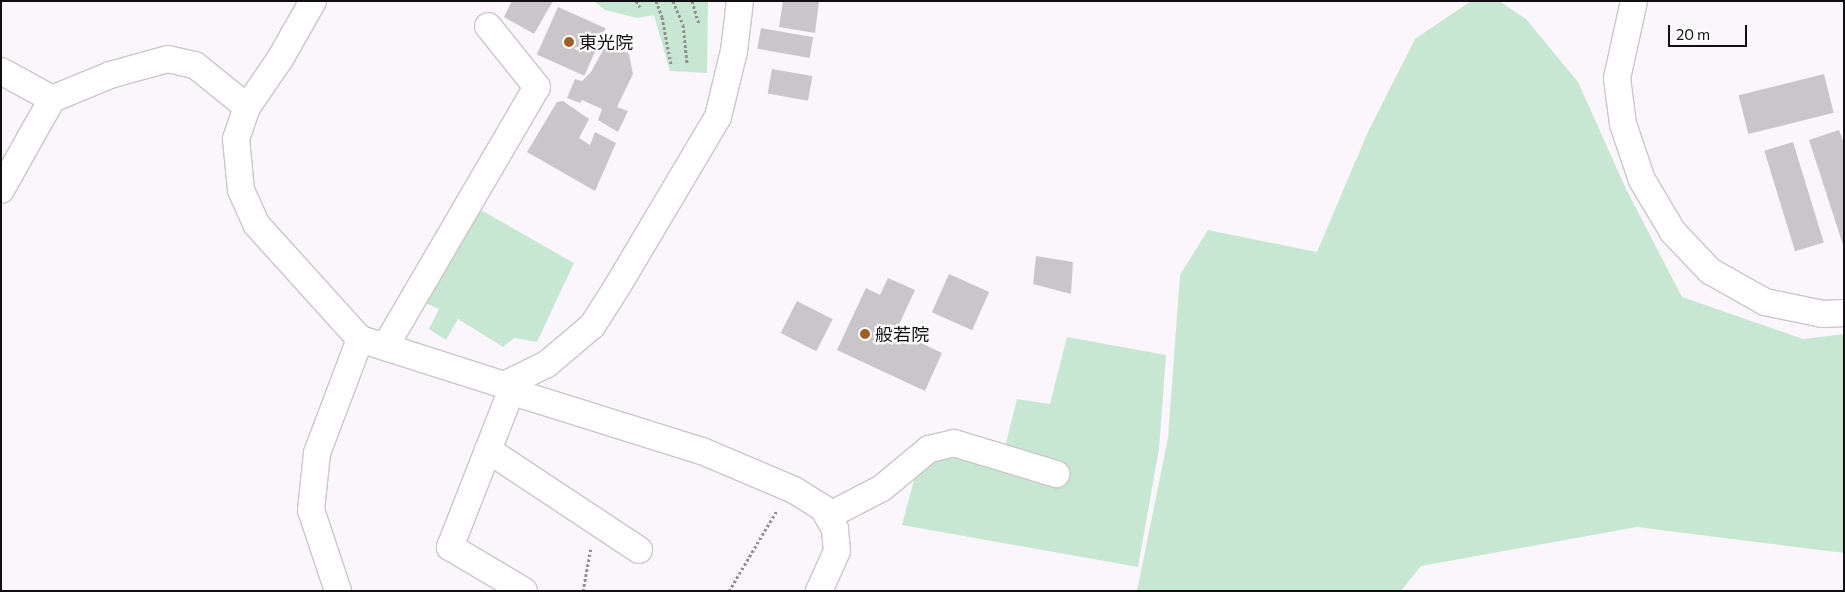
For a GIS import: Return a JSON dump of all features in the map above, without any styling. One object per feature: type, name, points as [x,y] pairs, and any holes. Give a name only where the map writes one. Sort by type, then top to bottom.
[{"type":"street","points":[[312,1],[280,59],[247,107],[236,139],[241,190],[256,224],[360,339],[508,387],[533,398],[702,451],[790,488],[823,508],[835,528],[837,551],[819,591]]},
{"type":"street","points":[[524,591],[450,547],[488,450],[508,387],[548,364],[592,326],[623,279],[718,117],[734,51],[740,1]]},
{"type":"street","points":[[1634,1],[1617,78],[1623,124],[1642,180],[1673,232],[1710,271],[1765,302],[1822,314],[1844,313]]},
{"type":"street","points":[[385,347],[537,87],[488,26]]},
{"type":"street","points":[[1,190],[52,99],[110,75],[168,59],[194,65],[247,107]]},
{"type":"street","points":[[1,71],[52,99]]},
{"type":"street","points":[[338,591],[311,510],[317,453],[360,339]]},
{"type":"street","points":[[828,516],[882,488],[929,449],[954,443],[1056,474]]},
{"type":"street","points":[[488,450],[639,550]]},
{"type":"path","points":[[636,1],[640,7]]},
{"type":"path","points":[[656,1],[662,17],[671,64]]},
{"type":"path","points":[[673,1],[683,25],[687,64]]},
{"type":"path","points":[[692,1],[699,24]]},
{"type":"path","points":[[729,591],[790,488]]},
{"type":"path","points":[[584,591],[595,521]]},
{"type":"green space","points":[[594,1],[708,1],[707,73],[670,71],[654,15],[637,18],[605,10]]},
{"type":"green space","points":[[1471,1],[1499,1],[1526,19],[1578,82],[1626,189],[1682,297],[1803,339],[1844,334],[1844,553],[1637,527],[1421,566],[1401,591],[1137,591],[1168,438],[1180,275],[1208,230],[1317,252],[1367,134],[1415,39]]},
{"type":"green space","points":[[479,209],[574,263],[537,342],[514,338],[503,347],[458,319],[446,340],[429,329],[439,309],[425,303]]},
{"type":"green space","points":[[1067,337],[1166,355],[1159,449],[1138,567],[902,525],[918,465],[946,449],[1005,447],[1017,399],[1050,404]]},
{"type":"building","points":[[512,1],[553,1],[534,34],[504,17]]},
{"type":"building","points":[[783,1],[819,1],[815,33],[779,27]]},
{"type":"building","points":[[558,7],[606,28],[584,76],[537,55]]},
{"type":"building","points":[[761,28],[813,37],[810,58],[757,49]]},
{"type":"building","points":[[607,43],[629,54],[633,74],[617,107],[628,111],[618,132],[598,120],[602,109],[582,100],[580,103],[567,98],[575,79],[582,81],[591,72]]},
{"type":"building","points":[[772,69],[812,76],[808,101],[768,94]]},
{"type":"building","points":[[1824,74],[1834,113],[1748,134],[1739,95]]},
{"type":"building","points":[[563,101],[589,119],[579,138],[590,145],[595,132],[616,143],[595,191],[527,152],[557,102]]},
{"type":"building","points":[[1839,130],[1844,144],[1843,245],[1809,140]]},
{"type":"building","points":[[1793,142],[1824,242],[1795,251],[1764,151]]},
{"type":"building","points":[[1036,256],[1073,262],[1071,294],[1033,284]]},
{"type":"building","points":[[949,274],[989,292],[972,330],[932,312]]},
{"type":"building","points":[[888,278],[915,290],[896,331],[942,353],[925,391],[837,350],[866,288],[880,295]]},
{"type":"building","points":[[797,301],[833,319],[816,351],[781,333]]},
{"type":"place","name":"東光院","points":[[569,42]]},
{"type":"place","name":"般若院","points":[[865,334]]}]
